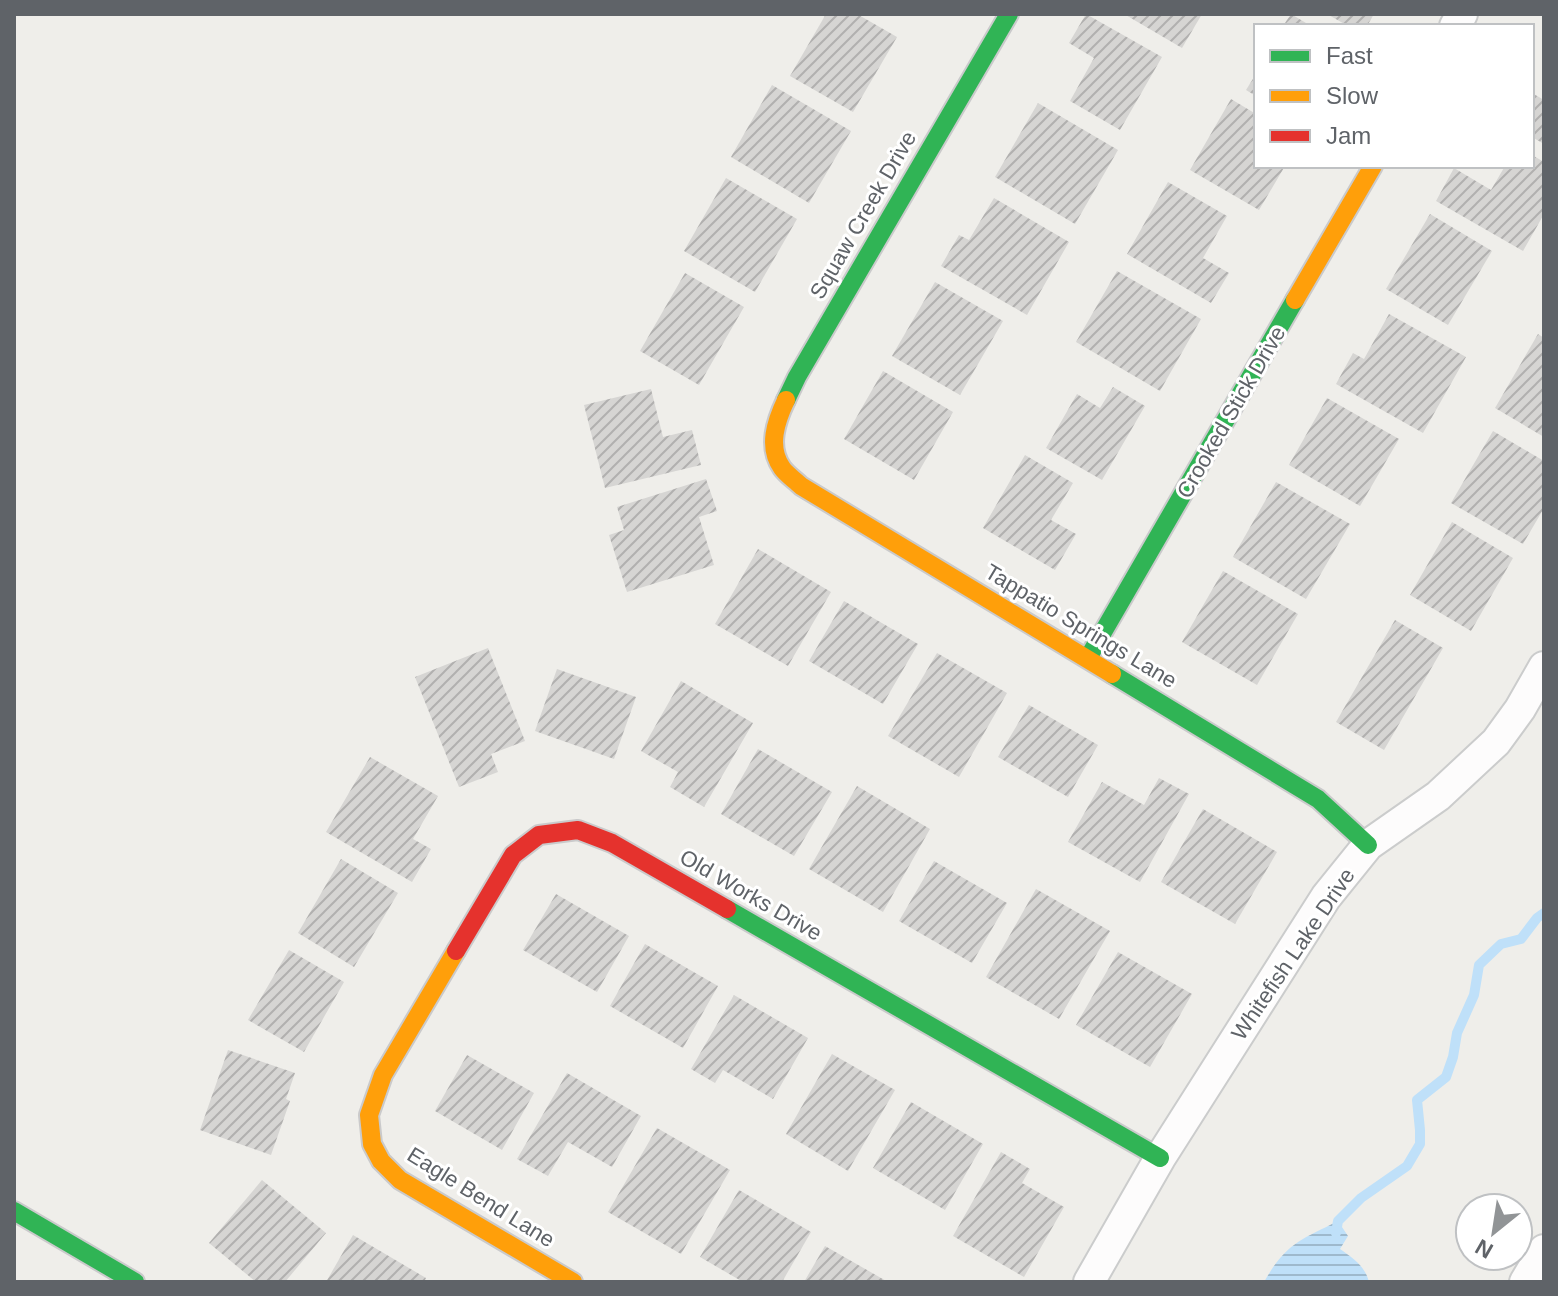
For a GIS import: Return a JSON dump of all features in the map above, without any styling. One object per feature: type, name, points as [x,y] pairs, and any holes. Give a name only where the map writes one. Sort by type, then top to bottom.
[{"type":"street","name":"Squaw Creek Drive","points":[[774,447],[777,419],[797,377],[1009,14]]},
{"type":"street","name":"Crooked Stick Drive","points":[[1088,658],[1372,168]]},
{"type":"street","name":"Tappatio Springs Lane","points":[[774,447],[782,467],[801,486],[1318,799],[1368,845]]},
{"type":"street","name":"Whitefish Lake Drive","points":[[1089,1282],[1160,1158],[1326,897],[1368,845],[1438,796],[1496,742],[1520,709],[1544,667]]},
{"type":"street","name":"Old Works Drive","points":[[396,1054],[513,855],[539,835],[578,830],[612,843],[1160,1158]]},
{"type":"street","name":"Eagle Bend Lane","points":[[396,1054],[383,1075],[369,1115],[372,1144],[381,1161],[400,1180],[573,1282]]},
{"type":"street","points":[[14,1211],[135,1282]]},
{"type":"water","points":[[1338,1221],[1348,1236],[1340,1249],[1354,1259],[1369,1282],[1264,1282],[1287,1251],[1304,1238]]},
{"type":"building","points":[[826,14],[857,14],[897,37],[853,112],[790,76]]},
{"type":"building","points":[[1086,14],[1162,57],[1120,130],[1070,101],[1094,58],[1069,43]]},
{"type":"building","points":[[1124,14],[1202,14],[1182,48]]},
{"type":"building","points":[[1291,14],[1308,24],[1284,24]]},
{"type":"building","points":[[1327,14],[1374,14],[1368,24],[1344,24]]},
{"type":"building","points":[[1254,77],[1254,95],[1246,90]]},
{"type":"building","points":[[772,85],[851,131],[809,203],[731,157]]},
{"type":"building","points":[[1534,94],[1544,100],[1544,144],[1534,138]]},
{"type":"building","points":[[1231,99],[1254,113],[1254,168],[1284,168],[1259,210],[1190,170]]},
{"type":"building","points":[[1038,103],[1118,150],[1075,224],[995,177]]},
{"type":"building","points":[[1534,156],[1544,162],[1544,214],[1523,251],[1436,201],[1454,168],[1491,190],[1504,168],[1534,168]]},
{"type":"building","points":[[726,178],[797,219],[755,292],[684,251]]},
{"type":"building","points":[[1168,182],[1227,216],[1203,258],[1229,273],[1211,303],[1127,254]]},
{"type":"building","points":[[994,198],[1069,242],[1027,315],[941,266],[959,235],[969,240]]},
{"type":"building","points":[[1430,214],[1492,251],[1448,325],[1386,289]]},
{"type":"building","points":[[1117,271],[1201,319],[1160,391],[1076,342]]},
{"type":"building","points":[[685,273],[744,307],[699,385],[640,351]]},
{"type":"building","points":[[935,282],[1003,321],[960,395],[892,356]]},
{"type":"building","points":[[1389,314],[1466,357],[1423,433],[1336,384],[1353,353],[1364,359]]},
{"type":"building","points":[[1538,334],[1544,338],[1544,437],[1495,408]]},
{"type":"building","points":[[883,371],[953,412],[914,480],[844,439]]},
{"type":"building","points":[[1113,387],[1145,406],[1102,480],[1046,448],[1077,394],[1100,408]]},
{"type":"building","points":[[651,389],[663,437],[692,430],[701,465],[605,488],[584,405]]},
{"type":"building","points":[[1327,398],[1399,439],[1360,506],[1289,465]]},
{"type":"building","points":[[1493,431],[1544,461],[1544,508],[1523,544],[1451,503]]},
{"type":"building","points":[[1025,455],[1073,483],[1051,520],[1076,534],[1055,570],[983,528]]},
{"type":"building","points":[[706,479],[717,511],[699,517],[714,565],[627,592],[609,535],[624,530],[617,507]]},
{"type":"building","points":[[1276,482],[1350,524],[1306,599],[1233,557]]},
{"type":"building","points":[[1452,522],[1513,558],[1471,631],[1410,595]]},
{"type":"building","points":[[758,549],[831,592],[788,666],[715,624]]},
{"type":"building","points":[[1223,571],[1298,614],[1257,685],[1182,642]]},
{"type":"building","points":[[844,601],[918,644],[883,704],[809,661]]},
{"type":"building","points":[[1395,620],[1443,648],[1384,750],[1336,722]]},
{"type":"building","points":[[488,648],[525,741],[491,754],[498,772],[459,787],[415,677]]},
{"type":"building","points":[[937,653],[1007,693],[959,777],[888,736]]},
{"type":"building","points":[[557,669],[636,697],[614,759],[535,731]]},
{"type":"building","points":[[681,681],[753,723],[704,807],[670,787],[678,772],[641,751]]},
{"type":"building","points":[[1029,705],[1098,745],[1068,797],[998,757]]},
{"type":"building","points":[[758,749],[832,792],[794,856],[721,814]]},
{"type":"building","points":[[370,757],[438,796],[413,839],[431,849],[412,882],[326,832]]},
{"type":"building","points":[[1159,778],[1189,794],[1140,882],[1068,842],[1102,782],[1144,805]]},
{"type":"building","points":[[857,786],[930,829],[883,912],[809,869]]},
{"type":"building","points":[[1203,809],[1277,852],[1235,924],[1161,882]]},
{"type":"building","points":[[341,859],[398,893],[354,967],[298,933]]},
{"type":"building","points":[[934,861],[1007,903],[972,963],[899,921]]},
{"type":"building","points":[[1036,889],[1110,931],[1059,1019],[986,977]]},
{"type":"building","points":[[556,894],[629,936],[597,992],[523,950]]},
{"type":"building","points":[[645,944],[718,986],[683,1048],[610,1006]]},
{"type":"building","points":[[289,950],[344,982],[304,1052],[248,1020]]},
{"type":"building","points":[[1118,952],[1192,994],[1150,1067],[1076,1025]]},
{"type":"building","points":[[734,995],[808,1038],[773,1099],[723,1070],[715,1083],[691,1069]]},
{"type":"building","points":[[228,1050],[295,1073],[286,1099],[290,1101],[271,1155],[200,1130]]},
{"type":"building","points":[[832,1054],[895,1090],[848,1171],[786,1134]]},
{"type":"building","points":[[467,1055],[534,1093],[502,1150],[435,1111]]},
{"type":"building","points":[[567,1073],[641,1116],[612,1167],[568,1142],[548,1176],[517,1159]]},
{"type":"building","points":[[911,1102],[983,1144],[945,1210],[873,1168]]},
{"type":"building","points":[[657,1128],[730,1170],[681,1254],[608,1212]]},
{"type":"building","points":[[1001,1152],[1030,1169],[1022,1183],[1064,1207],[1024,1277],[953,1236]]},
{"type":"building","points":[[262,1180],[326,1233],[285,1282],[256,1282],[209,1243]]},
{"type":"building","points":[[739,1190],[811,1232],[782,1282],[743,1282],[700,1257]]},
{"type":"building","points":[[353,1235],[426,1278],[424,1282],[326,1282]]},
{"type":"building","points":[[825,1246],[888,1282],[804,1282]]},
{"type":"waterway","points":[[1336,1233],[1338,1221],[1361,1198],[1407,1166],[1420,1144],[1417,1100],[1446,1077],[1457,1033],[1474,995],[1479,965],[1501,944],[1521,939],[1544,913]]},
{"type":"traffic: fast","points":[[786,400],[1009,14]]},
{"type":"traffic: fast","points":[[1088,658],[1295,300]]},
{"type":"traffic: fast","points":[[1112,674],[1318,799],[1368,845]]},
{"type":"traffic: fast","points":[[727,909],[1160,1158]]},
{"type":"traffic: fast","points":[[14,1211],[135,1282]]},
{"type":"traffic: slow","points":[[1295,300],[1372,168]]},
{"type":"traffic: slow","points":[[786,400],[776,425],[775,451],[782,468],[801,486],[1112,674]]},
{"type":"traffic: slow","points":[[456,951],[383,1075],[369,1115],[372,1144],[381,1161],[400,1180],[573,1282]]},
{"type":"traffic: jam","points":[[456,951],[513,855],[539,835],[578,830],[612,843],[727,909]]}]
